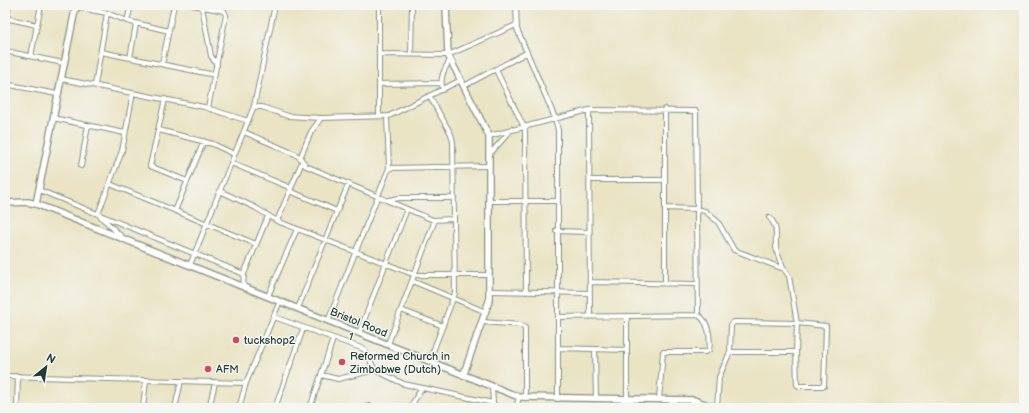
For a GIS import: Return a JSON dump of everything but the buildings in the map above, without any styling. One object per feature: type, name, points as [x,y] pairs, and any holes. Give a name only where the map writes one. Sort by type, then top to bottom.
[{"type":"street","points":[[9,5],[6,18],[37,25]]},
{"type":"street","points":[[31,56],[41,5]]},
{"type":"street","points":[[127,21],[131,5]]},
{"type":"street","points":[[162,64],[174,5]]},
{"type":"street","points":[[193,5],[226,13],[208,108]]},
{"type":"street","points":[[190,265],[254,107],[276,5]]},
{"type":"street","points":[[379,5],[379,116]]},
{"type":"street","points":[[411,54],[412,5]]},
{"type":"street","points":[[446,5],[449,58],[489,136],[490,291],[483,322],[462,376]]},
{"type":"street","points":[[516,5],[516,25],[526,53],[555,118],[558,136],[558,201],[556,230],[558,399]]},
{"type":"street","points":[[36,204],[63,63],[76,6],[107,13],[136,24],[169,31]]},
{"type":"street","points":[[202,7],[211,56],[217,65]]},
{"type":"street","points":[[95,85],[107,13]]},
{"type":"street","points":[[130,58],[136,24]]},
{"type":"street","points":[[379,54],[411,54],[449,58],[516,25]]},
{"type":"street","points":[[5,51],[63,63]]},
{"type":"street","points":[[101,52],[215,75]]},
{"type":"street","points":[[254,107],[262,107],[288,116],[321,118],[387,117],[443,90],[496,70],[526,53]]},
{"type":"street","points":[[443,90],[441,83],[443,71],[449,58]]},
{"type":"street","points":[[496,70],[524,126],[526,147],[526,292]]},
{"type":"street","points":[[61,79],[208,108],[248,121]]},
{"type":"street","points":[[379,84],[441,83]]},
{"type":"street","points":[[5,84],[58,94]]},
{"type":"street","points":[[98,214],[122,151],[133,93]]},
{"type":"street","points":[[429,362],[454,299],[455,275],[455,167],[452,137],[430,97]]},
{"type":"street","points":[[165,99],[150,166],[187,181]]},
{"type":"street","points":[[489,136],[589,110],[665,109],[695,110],[697,112],[696,209],[698,315],[706,323],[709,350],[706,352],[663,352],[659,399]]},
{"type":"street","points":[[665,109],[666,284]]},
{"type":"street","points":[[589,110],[590,317]]},
{"type":"street","points":[[328,321],[389,168],[387,117]]},
{"type":"street","points":[[53,118],[125,133]]},
{"type":"street","points":[[277,221],[291,190],[311,132],[321,118]]},
{"type":"street","points":[[81,166],[88,125]]},
{"type":"street","points":[[489,155],[513,129]]},
{"type":"street","points":[[159,130],[204,141],[234,154]]},
{"type":"street","points":[[244,132],[301,160],[306,166],[389,200],[407,209],[435,220],[454,219]]},
{"type":"street","points":[[176,211],[204,141]]},
{"type":"street","points":[[231,162],[337,211]]},
{"type":"street","points":[[389,168],[489,166]]},
{"type":"street","points":[[590,180],[665,180]]},
{"type":"street","points":[[298,308],[349,183]]},
{"type":"street","points":[[110,184],[256,244]]},
{"type":"street","points":[[39,190],[244,274]]},
{"type":"street","points":[[220,191],[256,208],[277,221],[415,275],[490,275]]},
{"type":"street","points":[[389,200],[399,198],[454,198]]},
{"type":"street","points":[[489,200],[558,201]]},
{"type":"street","name":"Bristol Road","points":[[5,202],[28,202],[36,204],[388,344],[462,376],[522,398],[694,400],[716,408]]},
{"type":"street","points":[[665,208],[696,209],[705,212],[718,222],[734,250],[784,269]]},
{"type":"street","points":[[359,333],[407,209]]},
{"type":"street","points":[[98,214],[124,239]]},
{"type":"street","points":[[243,286],[244,274],[268,216]]},
{"type":"street","points":[[716,408],[719,377],[730,352],[731,325],[734,322],[797,323],[824,325],[826,327],[824,386],[799,386],[797,384],[797,323],[791,284],[789,276],[784,269],[776,248],[778,238],[776,225],[769,217]]},
{"type":"street","points":[[388,344],[435,220]]},
{"type":"street","points":[[268,296],[297,229]]},
{"type":"street","points":[[556,230],[589,232]]},
{"type":"street","points":[[412,282],[486,312]]},
{"type":"street","points":[[590,282],[697,284]]},
{"type":"street","points":[[490,291],[590,293]]},
{"type":"street","points":[[239,408],[246,383],[280,301]]},
{"type":"street","points":[[401,310],[443,326]]},
{"type":"street","points":[[558,317],[698,315]]},
{"type":"street","name":"1","points":[[274,317],[303,329],[364,350],[375,370]]},
{"type":"street","points":[[627,317],[628,400]]},
{"type":"street","points":[[483,322],[521,325],[525,328],[522,398],[516,408]]},
{"type":"street","points":[[275,408],[303,329]]},
{"type":"street","points":[[310,408],[333,339]]},
{"type":"street","points":[[558,348],[627,350]]},
{"type":"street","points":[[595,350],[596,399]]},
{"type":"street","points":[[730,352],[796,352]]},
{"type":"street","points":[[321,375],[339,379],[375,370],[401,383],[420,389],[494,403]]},
{"type":"street","points":[[5,376],[246,383]]},
{"type":"street","points":[[17,408],[18,376]]},
{"type":"street","points":[[143,408],[146,380]]},
{"type":"street","points":[[175,408],[181,381]]},
{"type":"street","points":[[209,408],[215,383]]},
{"type":"street","points":[[492,387],[494,403],[498,408]]},
{"type":"street","points":[[410,408],[420,389]]},
{"type":"street","points":[[692,408],[694,400]]},
{"type":"street","points":[[359,408],[369,406],[375,408]]},
{"type":"place","name":"tuckshop2","points":[[236,340]]},
{"type":"place","name":"Reformed Church in Zimbabwe (Dutch)","points":[[342,362]]},
{"type":"place","name":"AFM","points":[[208,369]]}]
